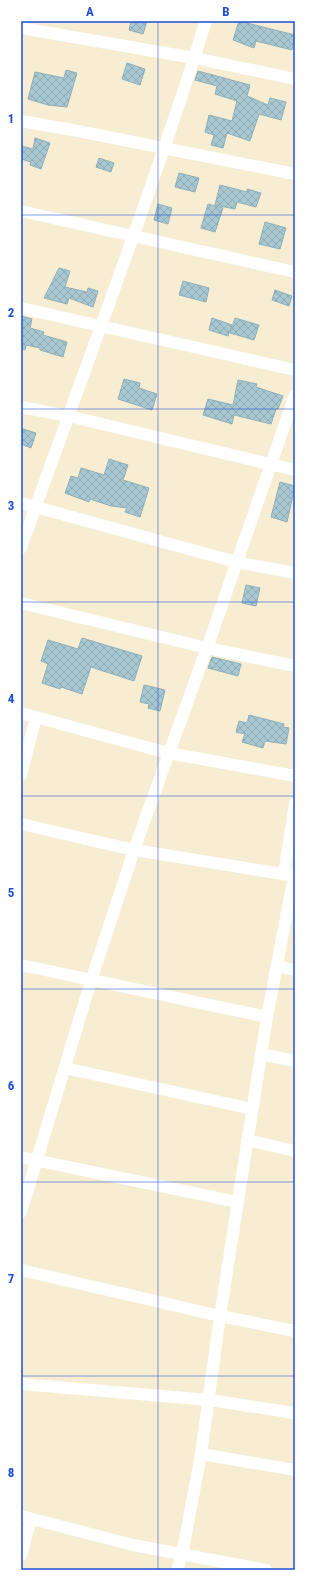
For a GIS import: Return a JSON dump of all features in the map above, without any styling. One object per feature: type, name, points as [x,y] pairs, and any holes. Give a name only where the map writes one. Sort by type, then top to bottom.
[{"type":"street","points":[[21,548],[102,326],[206,21]]},
{"type":"street","points":[[21,28],[194,58],[295,79]]},
{"type":"street","points":[[21,121],[295,174]]},
{"type":"street","points":[[21,211],[295,272]]},
{"type":"street","points":[[21,308],[295,370]]},
{"type":"street","points":[[21,1212],[91,981],[134,850],[207,648],[295,395]]},
{"type":"street","points":[[21,407],[68,416],[270,466],[295,470]]},
{"type":"street","points":[[21,503],[236,562],[295,573]]},
{"type":"street","points":[[21,604],[207,648],[295,666]]},
{"type":"street","points":[[21,713],[168,753],[295,776]]},
{"type":"street","points":[[21,775],[36,717]]},
{"type":"street","points":[[178,1570],[201,1454],[220,1316],[247,1140],[291,876],[295,804]]},
{"type":"street","points":[[21,824],[134,850],[291,876]]},
{"type":"street","points":[[21,965],[267,1017]]},
{"type":"street","points":[[277,966],[295,970]]},
{"type":"street","points":[[261,1054],[295,1061]]},
{"type":"street","points":[[65,1068],[252,1109]]},
{"type":"street","points":[[247,1140],[295,1151]]},
{"type":"street","points":[[21,1157],[238,1202]]},
{"type":"street","points":[[21,1270],[220,1316],[295,1331]]},
{"type":"street","points":[[21,1384],[209,1400],[295,1413]]},
{"type":"street","points":[[201,1454],[295,1470]]},
{"type":"street","points":[[21,1555],[26,1518],[133,1545],[266,1570]]},
{"type":"building","points":[[131,21],[147,21],[143,34],[129,30]]},
{"type":"building","points":[[239,21],[295,35],[292,50],[256,41],[254,48],[233,40]]},
{"type":"building","points":[[127,63],[145,69],[140,85],[122,79]]},
{"type":"building","points":[[66,70],[77,73],[67,107],[48,105],[28,99],[35,72],[64,78]]},
{"type":"building","points":[[198,71],[250,85],[247,96],[268,105],[270,98],[286,102],[281,120],[259,114],[250,141],[227,133],[223,148],[211,145],[214,135],[205,132],[209,115],[232,121],[237,101],[215,94],[217,86],[195,80]]},
{"type":"building","points":[[35,138],[50,143],[41,169],[30,165],[31,162],[21,159],[21,146],[33,149]]},
{"type":"building","points":[[99,158],[114,163],[111,172],[96,167]]},
{"type":"building","points":[[179,173],[199,178],[195,192],[175,187]]},
{"type":"building","points":[[220,185],[247,192],[247,189],[261,193],[256,207],[237,202],[235,209],[215,205]]},
{"type":"building","points":[[158,204],[172,208],[168,224],[154,220]]},
{"type":"building","points":[[208,204],[223,208],[215,232],[201,228]]},
{"type":"building","points":[[265,222],[286,228],[280,249],[259,244]]},
{"type":"building","points":[[59,268],[70,271],[65,287],[87,292],[88,288],[98,291],[93,307],[69,298],[67,304],[44,298]]},
{"type":"building","points":[[183,281],[209,288],[206,302],[179,295]]},
{"type":"building","points":[[275,290],[292,296],[289,306],[272,300]]},
{"type":"building","points":[[21,316],[32,319],[30,328],[44,332],[43,335],[67,342],[63,357],[40,350],[40,348],[26,345],[25,350],[21,349]]},
{"type":"building","points":[[212,318],[232,325],[228,336],[209,330]]},
{"type":"building","points":[[235,318],[259,325],[254,340],[230,333]]},
{"type":"building","points":[[124,379],[140,383],[139,388],[157,394],[152,410],[118,399]]},
{"type":"building","points":[[238,380],[257,384],[256,387],[283,396],[278,409],[276,409],[271,424],[234,415],[232,424],[203,415],[208,399],[233,405]]},
{"type":"building","points":[[23,429],[36,433],[31,448],[21,444]]},
{"type":"building","points":[[109,459],[128,465],[123,480],[149,488],[140,517],[125,512],[127,508],[111,506],[90,499],[89,502],[65,493],[71,476],[78,478],[81,468],[104,475]]},
{"type":"building","points":[[280,482],[295,486],[287,522],[271,517]]},
{"type":"building","points":[[246,585],[260,588],[256,606],[242,603]]},
{"type":"building","points":[[82,638],[142,656],[134,681],[91,667],[82,694],[42,683],[48,664],[41,661],[48,640],[78,649]]},
{"type":"building","points":[[212,657],[241,664],[238,676],[208,668]]},
{"type":"building","points":[[144,685],[165,690],[160,711],[148,708],[149,704],[140,702]]},
{"type":"building","points":[[249,715],[284,724],[283,727],[289,728],[286,744],[265,741],[263,748],[242,742],[245,734],[236,732],[239,721],[247,723]]}]
